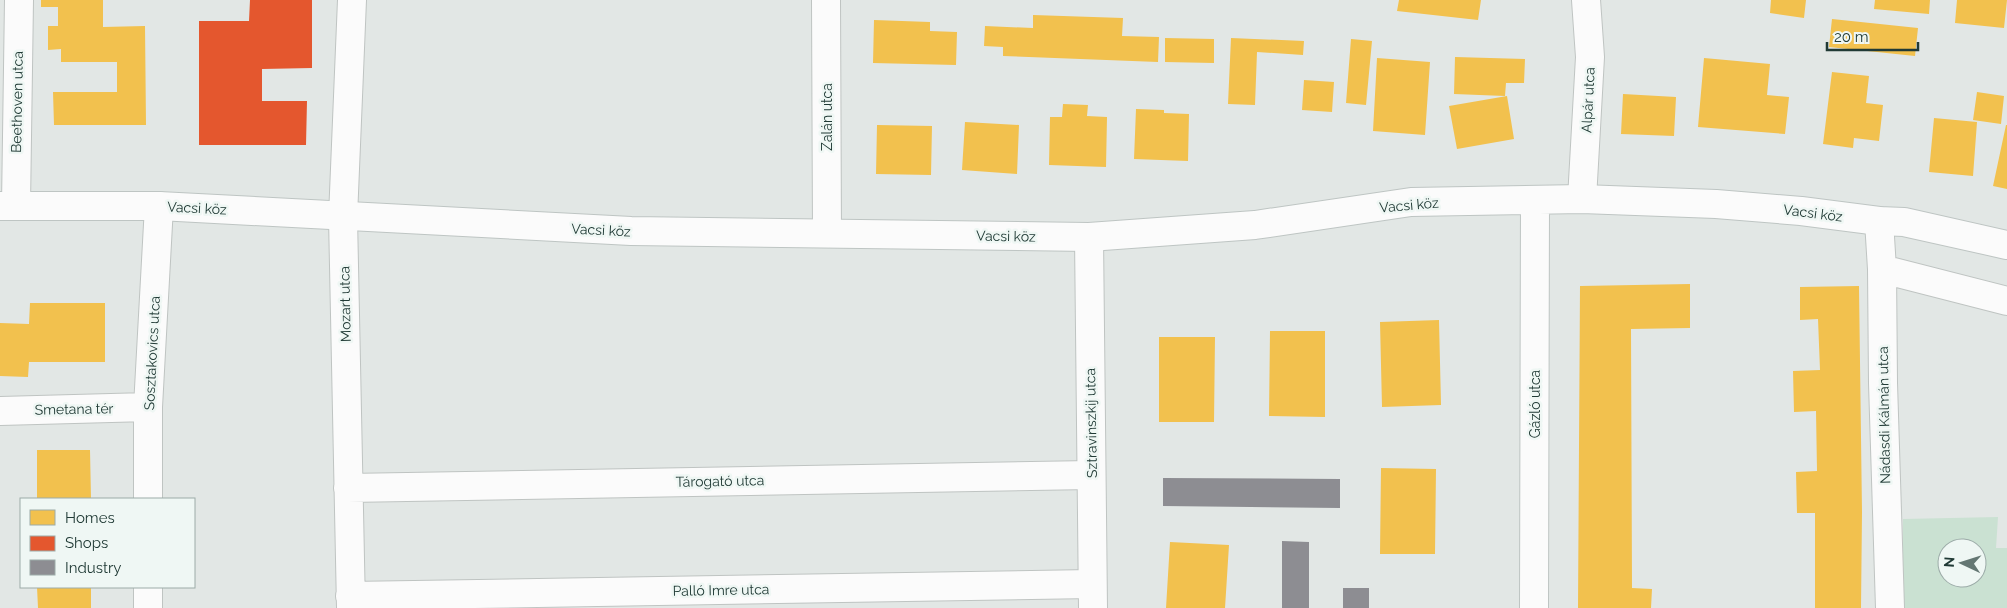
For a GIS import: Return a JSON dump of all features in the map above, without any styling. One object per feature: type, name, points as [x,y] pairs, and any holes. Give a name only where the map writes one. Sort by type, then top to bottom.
[{"type":"street","name":"Beethoven utca","points":[[8,205],[19,0]]},
{"type":"street","name":"Mozart utca","points":[[350,602],[343,217],[352,0]]},
{"type":"street","name":"Zalán utca","points":[[826,0],[827,233]]},
{"type":"street","name":"Alpár utca","points":[[1582,199],[1590,57],[1586,0]]},
{"type":"street","name":"Vacsi köz","points":[[8,205],[159,206],[631,232],[1088,237],[1254,225],[1411,202],[1582,199],[1716,204],[1904,222],[2007,245]]},
{"type":"street","name":"Gázló utca","points":[[1534,608],[1535,201]]},
{"type":"street","name":"Sosztakovics utca","points":[[148,498],[148,407],[159,206]]},
{"type":"street","name":"Nádasdi Kálmán utca","points":[[1879,221],[1882,269],[1883,383],[1890,608]]},
{"type":"street","name":"Sztravinszkij utca","points":[[1088,237],[1092,596]]},
{"type":"street","points":[[1882,269],[2007,301]]},
{"type":"street","name":"Smetana tér","points":[[0,411],[148,407]]},
{"type":"street","name":"Tárogató utca","points":[[348,488],[1091,475]]},
{"type":"street","points":[[148,588],[148,608]]},
{"type":"street","name":"Palló Imre utca","points":[[350,602],[1092,596]]},
{"type":"green space","points":[[1998,517],[1996,548],[2007,548],[2007,608],[1903,608],[1903,519]]},
{"type":"building: Homes","points":[[41,0],[103,0],[103,27],[145,26],[146,125],[54,125],[53,92],[117,92],[117,62],[61,62],[61,49],[48,50],[48,26],[58,26],[58,7],[41,7]]},
{"type":"building: Homes","points":[[1399,0],[1481,0],[1478,20],[1397,11]]},
{"type":"building: Homes","points":[[1771,0],[1806,0],[1804,18],[1770,13]]},
{"type":"building: Homes","points":[[1875,0],[1930,0],[1929,14],[1874,9]]},
{"type":"building: Homes","points":[[1957,0],[2007,0],[2004,28],[1955,23]]},
{"type":"building: Homes","points":[[1033,15],[1123,18],[1122,36],[1159,37],[1158,62],[1003,56],[1003,47],[984,46],[985,26],[1033,28]]},
{"type":"building: Homes","points":[[1832,19],[1918,28],[1915,56],[1829,47]]},
{"type":"building: Homes","points":[[874,20],[930,22],[930,31],[957,32],[956,65],[873,63]]},
{"type":"building: Homes","points":[[1165,38],[1214,39],[1214,63],[1165,62]]},
{"type":"building: Homes","points":[[1231,38],[1304,41],[1303,55],[1257,52],[1255,105],[1228,104]]},
{"type":"building: Homes","points":[[1351,39],[1372,41],[1366,105],[1346,103]]},
{"type":"building: Homes","points":[[1455,57],[1525,59],[1524,83],[1506,83],[1505,96],[1454,94]]},
{"type":"building: Homes","points":[[1377,58],[1430,62],[1425,135],[1373,131]]},
{"type":"building: Homes","points":[[1704,58],[1770,64],[1767,95],[1789,97],[1785,134],[1698,127]]},
{"type":"building: Homes","points":[[1832,72],[1869,76],[1866,103],[1883,105],[1879,141],[1854,138],[1853,148],[1823,144]]},
{"type":"building: Homes","points":[[1304,80],[1334,82],[1332,112],[1302,110]]},
{"type":"building: Homes","points":[[1977,92],[2004,96],[2001,124],[1973,120]]},
{"type":"building: Homes","points":[[1623,94],[1676,97],[1674,136],[1621,134]]},
{"type":"building: Homes","points":[[1507,96],[1514,139],[1457,149],[1449,106]]},
{"type":"building: Homes","points":[[1063,104],[1088,105],[1087,116],[1107,117],[1106,167],[1049,165],[1050,117],[1062,117]]},
{"type":"building: Homes","points":[[1136,109],[1164,110],[1164,113],[1189,114],[1188,161],[1134,159]]},
{"type":"building: Homes","points":[[1934,118],[1977,122],[1973,176],[1929,172]]},
{"type":"building: Homes","points":[[965,122],[1019,125],[1017,174],[962,170]]},
{"type":"building: Homes","points":[[877,125],[932,126],[931,175],[876,174]]},
{"type":"building: Homes","points":[[2007,125],[2007,189],[1993,186]]},
{"type":"building: Homes","points":[[1690,284],[1690,328],[1631,329],[1632,588],[1652,589],[1651,608],[1578,608],[1580,286]]},
{"type":"building: Homes","points":[[1859,286],[1862,512],[1861,608],[1815,608],[1815,513],[1797,513],[1796,472],[1817,471],[1816,411],[1794,412],[1793,371],[1820,370],[1818,319],[1800,320],[1800,287]]},
{"type":"building: Homes","points":[[30,303],[105,303],[105,362],[29,362],[28,377],[0,376],[0,323],[29,324]]},
{"type":"building: Homes","points":[[1439,320],[1441,405],[1382,407],[1380,322]]},
{"type":"building: Homes","points":[[1270,331],[1325,331],[1325,417],[1269,416]]},
{"type":"building: Homes","points":[[1159,337],[1215,337],[1214,422],[1159,422]]},
{"type":"building: Homes","points":[[37,450],[90,450],[91,498],[37,498]]},
{"type":"building: Homes","points":[[1381,468],[1436,469],[1435,554],[1380,554]]},
{"type":"building: Homes","points":[[1170,542],[1229,545],[1225,608],[1166,608]]},
{"type":"building: Homes","points":[[37,588],[91,588],[91,608],[38,608]]},
{"type":"building: Shops","points":[[250,0],[312,0],[312,68],[262,69],[262,101],[307,101],[306,145],[199,145],[199,21],[249,21]]},
{"type":"building: Industry","points":[[1163,478],[1340,479],[1340,508],[1163,506]]},
{"type":"building: Industry","points":[[1282,541],[1309,542],[1309,608],[1282,608]]},
{"type":"building: Industry","points":[[1343,588],[1369,588],[1369,608],[1343,608]]}]
